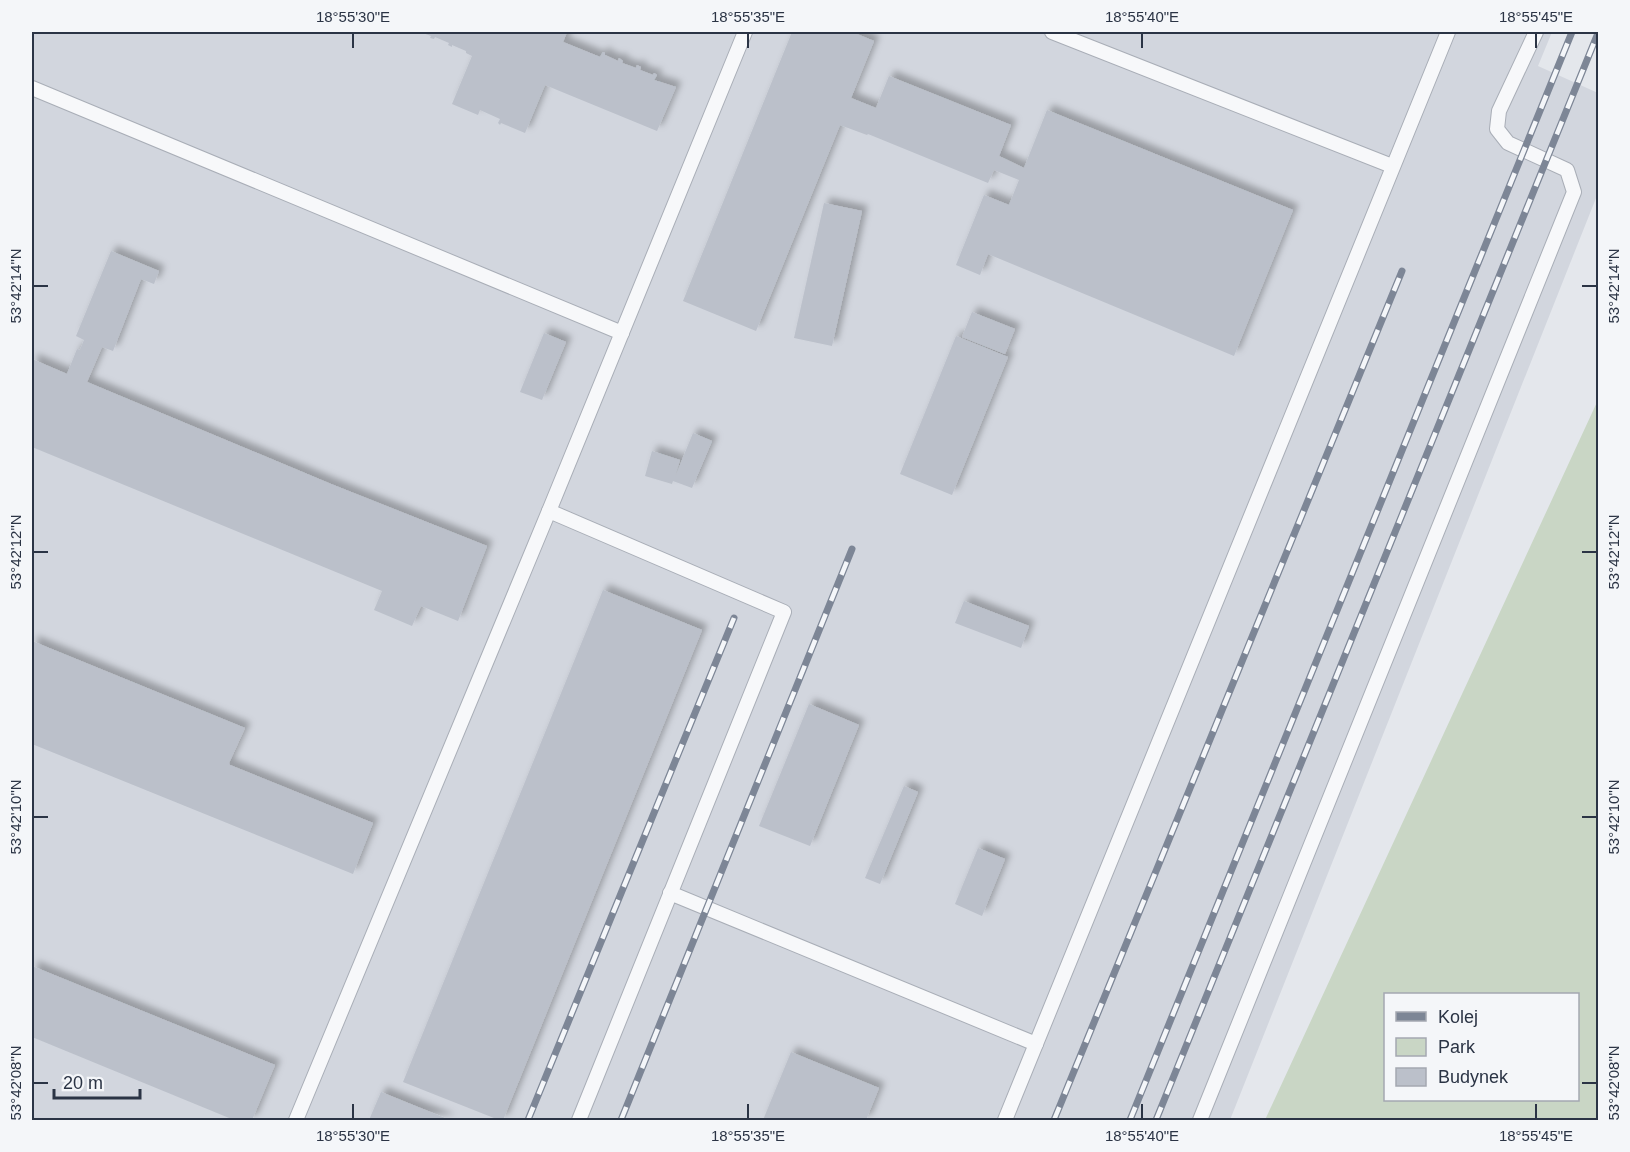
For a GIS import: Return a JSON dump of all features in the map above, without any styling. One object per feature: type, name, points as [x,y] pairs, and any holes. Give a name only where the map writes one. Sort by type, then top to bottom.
[{"type":"lane","points":[[296,1120],[745,32]]},
{"type":"lane","points":[[1052,32],[1392,166]]},
{"type":"lane","points":[[1005,1120],[1448,32]]},
{"type":"lane","points":[[1200,1120],[1574,192],[1567,170],[1508,143],[1497,129],[1499,111],[1536,32]]},
{"type":"lane","points":[[32,88],[622,333]]},
{"type":"lane","points":[[549,511],[784,612],[579,1120]]},
{"type":"lane","points":[[670,893],[1036,1044]]},
{"type":"shaded area","points":[[32,32],[1552,32],[1538,66],[1598,93],[1598,193],[1230,1120],[32,1120]]},
{"type":"green space","points":[[1598,400],[1598,1120],[1265,1120]]},
{"type":"building","points":[[420,32],[567,32],[563,42],[600,57],[603,52],[618,61],[619,58],[623,61],[622,63],[636,68],[637,65],[641,67],[640,70],[657,75],[654,80],[676,87],[657,131],[545,85],[525,133],[501,123],[500,125],[498,123],[500,119],[480,110],[478,115],[452,104],[472,56],[466,51],[448,45],[449,43],[435,37],[430,38],[431,36]]},
{"type":"building","points":[[792,32],[852,32],[874,41],[851,98],[876,108],[889,76],[1011,125],[999,156],[1024,168],[1047,110],[1293,210],[1234,356],[988,254],[980,275],[956,265],[984,195],[1009,205],[1019,180],[994,170],[988,183],[868,134],[840,125],[756,331],[683,301]]},
{"type":"building","points":[[824,203],[862,211],[832,346],[794,338]]},
{"type":"building","points":[[111,251],[159,271],[154,284],[141,279],[113,351],[102,347],[87,382],[331,484],[487,546],[458,621],[421,606],[412,626],[374,610],[382,591],[32,447],[32,359],[67,374],[77,349],[80,350],[84,340],[76,336]]},
{"type":"building","points":[[972,312],[1015,329],[1005,354],[962,337]]},
{"type":"building","points":[[544,333],[566,342],[542,400],[520,392]]},
{"type":"building","points":[[956,336],[1008,357],[952,495],[900,474]]},
{"type":"building","points":[[693,433],[712,441],[692,488],[673,481],[672,484],[645,476],[652,451],[680,460],[675,477]]},
{"type":"building","points":[[603,590],[702,630],[503,1120],[499,1120],[403,1082]]},
{"type":"building","points":[[964,601],[1029,626],[1021,648],[955,623]]},
{"type":"building","points":[[32,641],[245,728],[230,765],[373,823],[353,874],[32,744]]},
{"type":"building","points":[[809,704],[859,725],[810,846],[759,826]]},
{"type":"building","points":[[904,786],[918,792],[880,884],[865,878]]},
{"type":"building","points":[[978,848],[1005,859],[982,916],[955,904]]},
{"type":"building","points":[[32,966],[275,1065],[252,1120],[234,1120],[32,1037]]},
{"type":"building","points":[[791,1052],[879,1088],[866,1120],[763,1120]]},
{"type":"building","points":[[381,1092],[450,1120],[369,1120]]},
{"type":"railway","points":[[1130,1120],[1572,32]]},
{"type":"railway","points":[[1156,1120],[1598,33]]},
{"type":"railway","points":[[1054,1120],[1402,271]]},
{"type":"railway","points":[[621,1120],[852,549]]},
{"type":"railway","points":[[528,1120],[734,618]]}]
